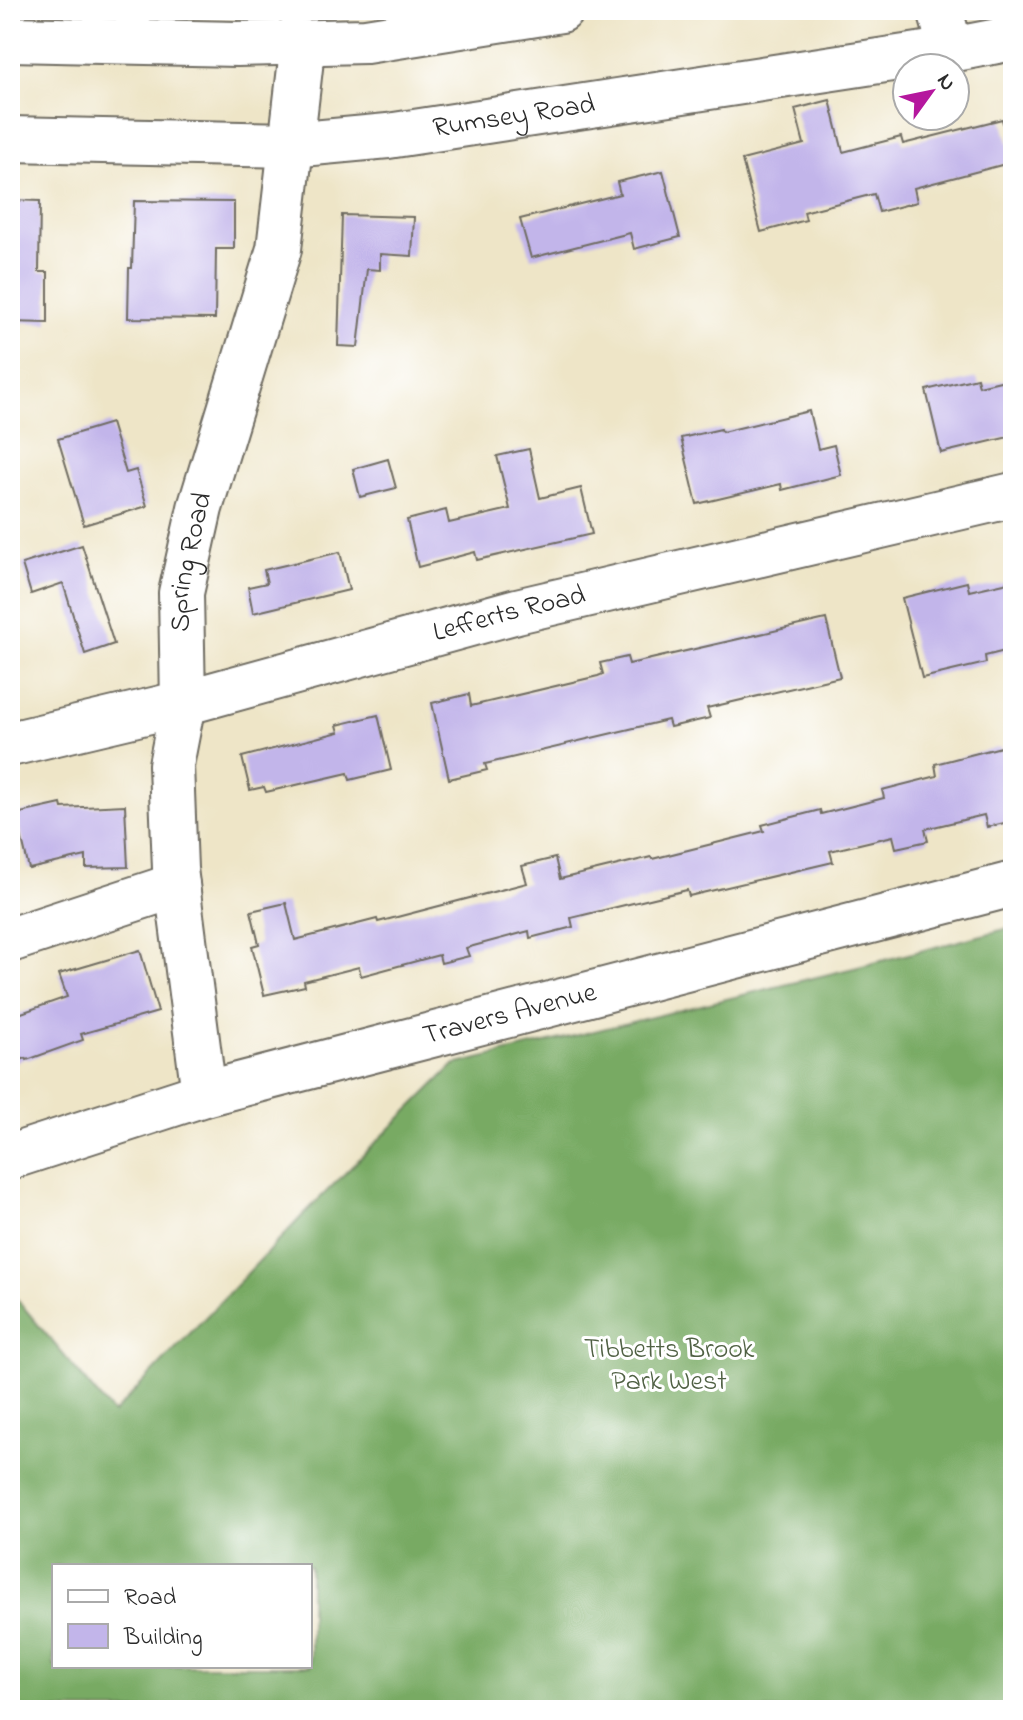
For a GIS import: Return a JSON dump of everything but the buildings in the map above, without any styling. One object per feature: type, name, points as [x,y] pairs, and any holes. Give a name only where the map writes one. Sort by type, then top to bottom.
[{"type":"street","points":[[10,39],[237,44],[366,41],[561,10]]},
{"type":"street","name":"Rumsey Road","points":[[10,139],[291,145],[388,136],[945,30],[1013,38]]},
{"type":"street","name":"Spring Road","points":[[204,1094],[175,869],[171,765],[183,703],[181,593],[200,508],[279,249],[303,42]]},
{"type":"street","name":"Lefferts Road","points":[[10,744],[183,703],[517,611],[1013,495]]},
{"type":"street","name":"Travers Avenue","points":[[10,1157],[204,1094],[1013,884]]},
{"type":"street","points":[[10,940],[177,885]]},
{"type":"green space","name":"Tibbetts Brook Park West","points":[[1013,927],[1013,1707],[1002,1710],[10,1710],[10,1291],[113,1414],[304,1214],[454,1065]]}]
